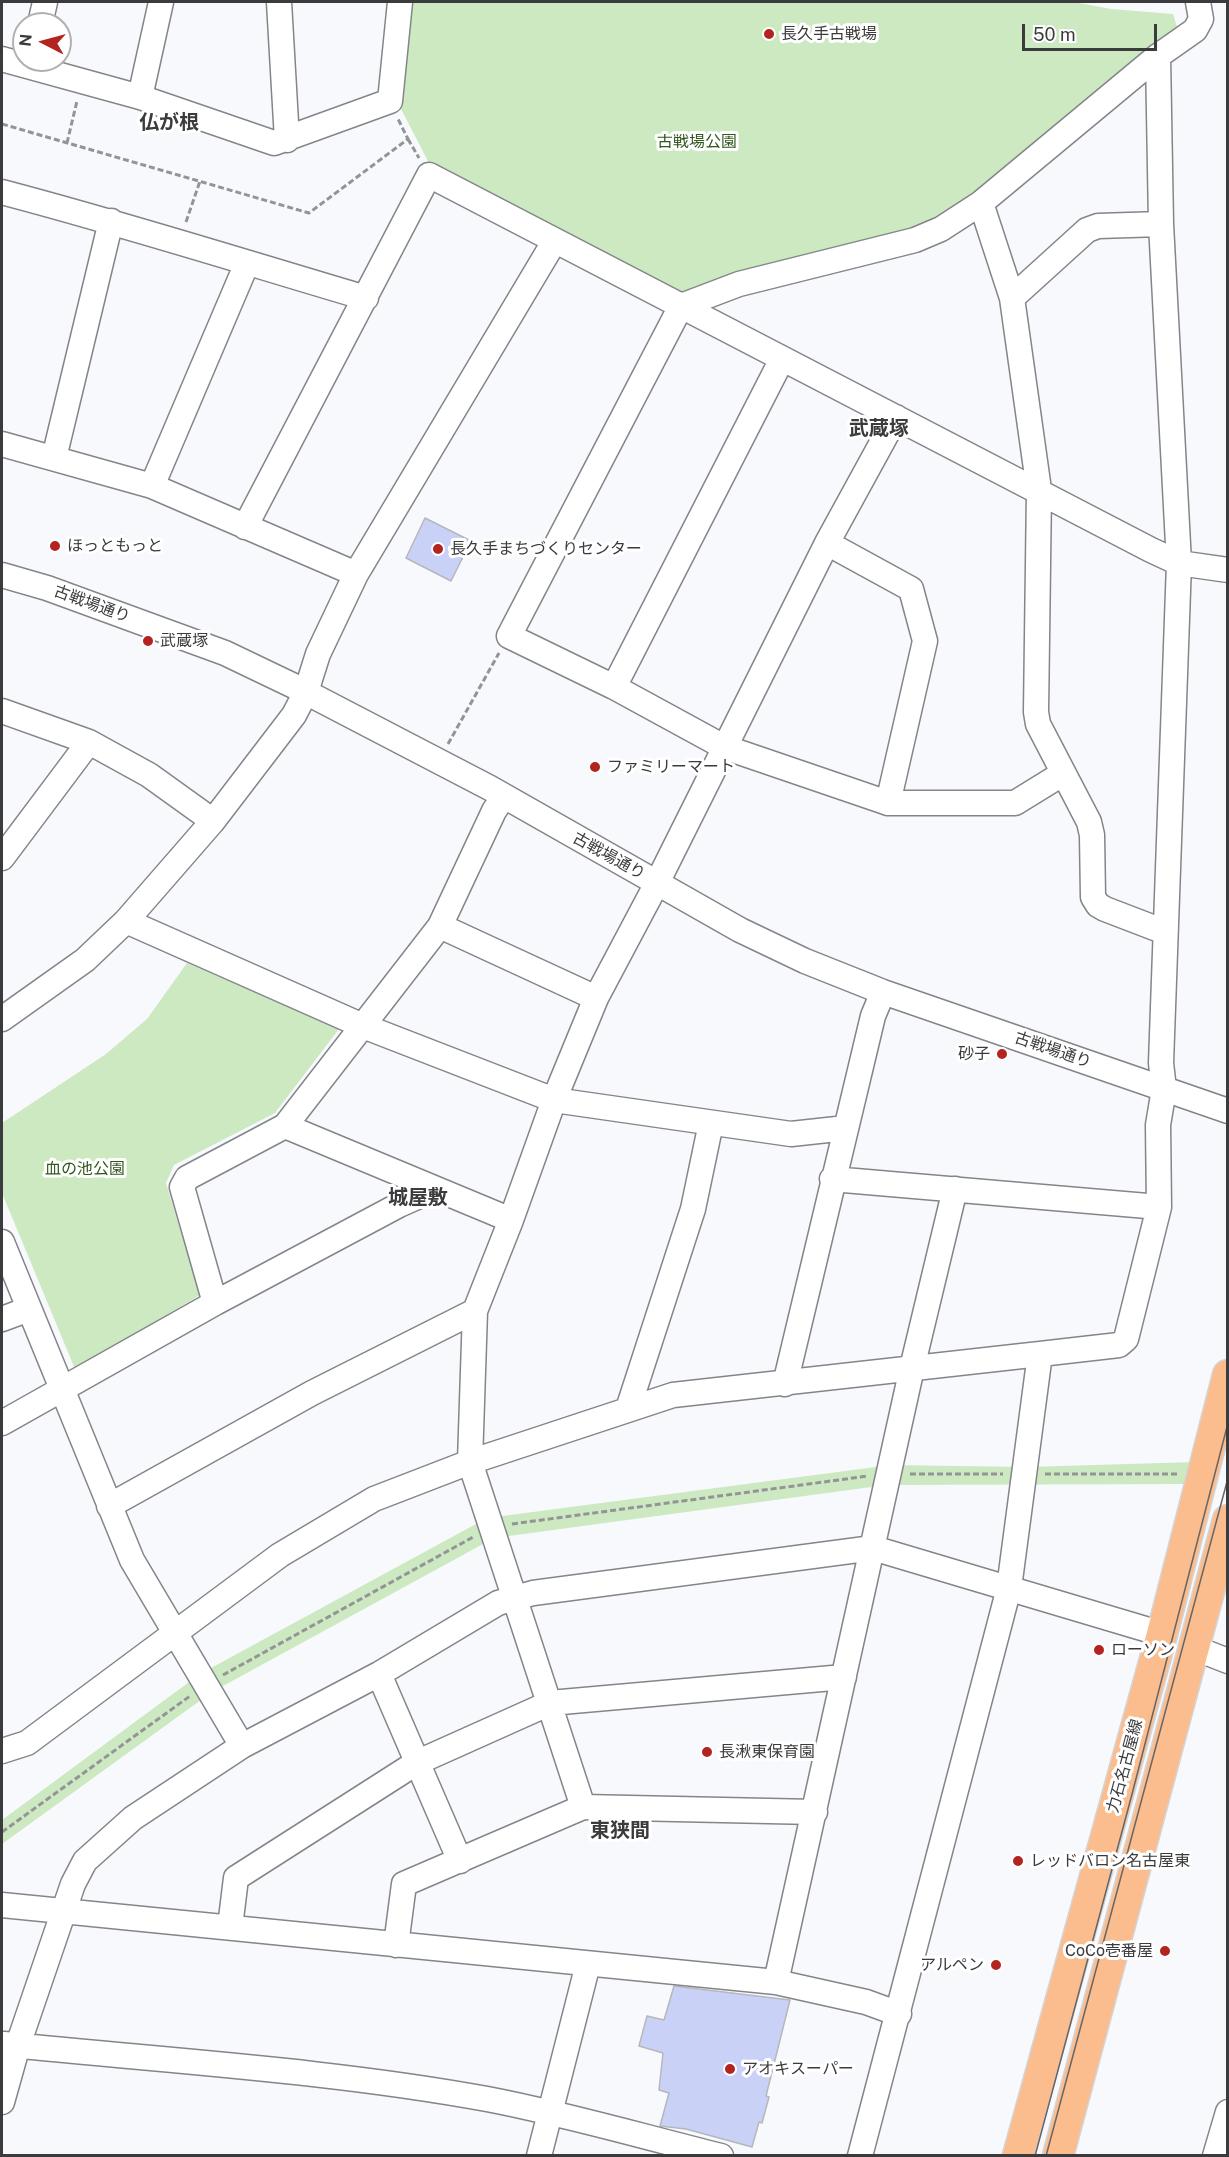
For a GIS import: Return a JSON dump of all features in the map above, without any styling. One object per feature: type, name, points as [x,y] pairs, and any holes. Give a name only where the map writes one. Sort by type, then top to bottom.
[{"type":"main road","name":"力石名古屋線","points":[[1018,2156],[1162,1634],[1227,1375]]},
{"type":"main road","points":[[1058,2156],[1227,1520]]},
{"type":"street","points":[[140,97],[161,2]]},
{"type":"street","points":[[279,2],[287,140]]},
{"type":"street","points":[[55,72],[82,82],[140,97],[274,143],[390,101],[400,2]]},
{"type":"street","points":[[1062,774],[1015,803],[888,803],[724,747],[614,687],[509,636],[681,306],[740,284],[915,240],[941,228],[981,203],[1158,56],[1195,30],[1201,19],[1198,2]]},
{"type":"street","points":[[2,1751],[27,1743],[280,1555],[316,1532],[374,1499],[470,1462],[673,1395],[1119,1345],[1126,1339],[1159,1207],[1158,1125],[1164,1089],[1161,1063],[1179,563],[1161,224],[1158,56]]},
{"type":"street","points":[[245,527],[429,176],[1179,563],[1227,570]]},
{"type":"street","points":[[2,192],[111,221],[180,244],[366,298]]},
{"type":"street","points":[[981,203],[1012,298],[1039,489],[1036,712],[1038,724],[1089,822],[1092,835],[1093,897],[1098,905],[1165,932]]},
{"type":"street","points":[[54,458],[111,221]]},
{"type":"street","points":[[1012,298],[1087,230],[1098,226],[1161,224]]},
{"type":"street","points":[[2,1019],[84,960],[126,921],[213,821],[294,715],[306,692],[318,654],[356,574],[554,242]]},
{"type":"street","points":[[152,486],[247,263]]},
{"type":"street","points":[[614,687],[782,359]]},
{"type":"street","points":[[583,1807],[470,1462],[475,1311],[512,1220],[554,1100],[596,998],[657,883],[827,543],[896,417]]},
{"type":"street","points":[[2,444],[152,486],[356,574]]},
{"type":"street","points":[[827,543],[911,589],[925,641],[888,803]]},
{"type":"street","name":"古戦場通り","points":[[2,575],[47,588],[225,653],[306,692],[504,796],[740,930],[805,962],[884,992],[1227,1111]]},
{"type":"street","points":[[2,711],[89,742],[149,775],[213,821]]},
{"type":"street","points":[[2,858],[89,742]]},
{"type":"street","points":[[215,1303],[182,1187],[187,1178],[285,1126],[440,926],[494,812],[504,796]]},
{"type":"street","points":[[126,921],[363,1026],[554,1100],[791,1134],[846,1128]]},
{"type":"street","points":[[440,926],[596,998]]},
{"type":"street","points":[[784,1384],[873,1016],[884,992]]},
{"type":"street","points":[[628,1408],[693,1209],[711,1123]]},
{"type":"street","points":[[285,1126],[512,1220]]},
{"type":"street","points":[[832,1179],[1159,1207]]},
{"type":"street","points":[[2,1423],[215,1303],[399,1205],[435,1189]]},
{"type":"street","points":[[776,1982],[912,1368],[955,1190]]},
{"type":"street","points":[[2,1242],[132,1560],[174,1635],[242,1746]]},
{"type":"street","points":[[2,1319],[29,1309]]},
{"type":"street","points":[[109,1506],[312,1393],[475,1311]]},
{"type":"street","points":[[860,2156],[1010,1588],[1040,1354]]},
{"type":"street","points":[[2,2102],[10,2044],[62,1912],[85,1861],[104,1841],[133,1818],[242,1746],[379,1674],[498,1603],[556,1590],[873,1548],[1162,1634]]},
{"type":"street","points":[[1192,1647],[1227,1661]]},
{"type":"street","points":[[379,1674],[460,1861]]},
{"type":"street","points":[[230,1928],[236,1878],[416,1763],[550,1703],[844,1677]]},
{"type":"street","points":[[396,1945],[404,1884],[583,1807],[815,1812]]},
{"type":"street","points":[[2,1905],[776,1982],[866,2002],[899,2014]]},
{"type":"street","points":[[539,2156],[552,2115],[588,1964]]},
{"type":"street","points":[[10,2044],[391,2084],[489,2100],[721,2156]]},
{"type":"street","points":[[1220,2149],[1227,2112]]},
{"type":"path","points":[[67,143],[82,82]]},
{"type":"path","points":[[2,124],[309,213],[408,139],[390,101]]},
{"type":"path","points":[[180,244],[200,181]]},
{"type":"path","points":[[438,761],[509,636]]},
{"type":"green space","name":"古戦場公園","points":[[409,2],[1074,2],[1111,9],[1173,14],[1178,30],[994,184],[935,222],[687,295],[432,169],[399,105]]},
{"type":"green space","name":"血の池公園","points":[[187,963],[339,1029],[275,1113],[174,1165],[166,1183],[200,1295],[75,1369],[2,1193],[2,1123],[106,1054],[147,1019]]},
{"type":"green space","points":[[1196,1462],[1190,1484],[886,1485],[494,1538],[212,1692],[2,1844],[2,1820],[200,1674],[487,1518],[891,1465],[1026,1467]]},
{"type":"building","name":"長久手まちづくりセンター","points":[[425,518],[471,541],[451,581],[406,558]]},
{"type":"building","points":[[674,1986],[790,2000],[766,2096],[769,2097],[752,2147],[686,2129],[660,2126],[669,2093],[659,2090],[663,2053],[639,2046],[647,2016],[664,2020]]},
{"type":"tram line","points":[[1035,2156],[1228,1423]]},
{"type":"tram line","points":[[1046,2156],[1228,1478]]},
{"type":"place","name":"長久手古戦場","points":[[769,34]]},
{"type":"place","name":"ほっともっと","points":[[55,546]]},
{"type":"place","name":"長久手まちづくりセンター","points":[[438,549]]},
{"type":"place","name":"武蔵塚","points":[[148,641]]},
{"type":"place","name":"ファミリーマート","points":[[595,767]]},
{"type":"place","name":"砂子","points":[[1002,1054]]},
{"type":"place","name":"ローソン","points":[[1099,1650]]},
{"type":"place","name":"長湫東保育園","points":[[707,1752]]},
{"type":"place","name":"レッドバロン名古屋東","points":[[1018,1861]]},
{"type":"place","name":"CoCo壱番屋","points":[[1165,1951]]},
{"type":"place","name":"アルペン","points":[[996,1965]]},
{"type":"place","name":"アオキスーパー","points":[[730,2069]]},
{"type":"district","name":"仏が根","points":[[169,123]]},
{"type":"district","name":"武蔵塚","points":[[879,429]]},
{"type":"district","name":"城屋敷","points":[[418,1198]]},
{"type":"district","name":"東狭間","points":[[620,1831]]}]
